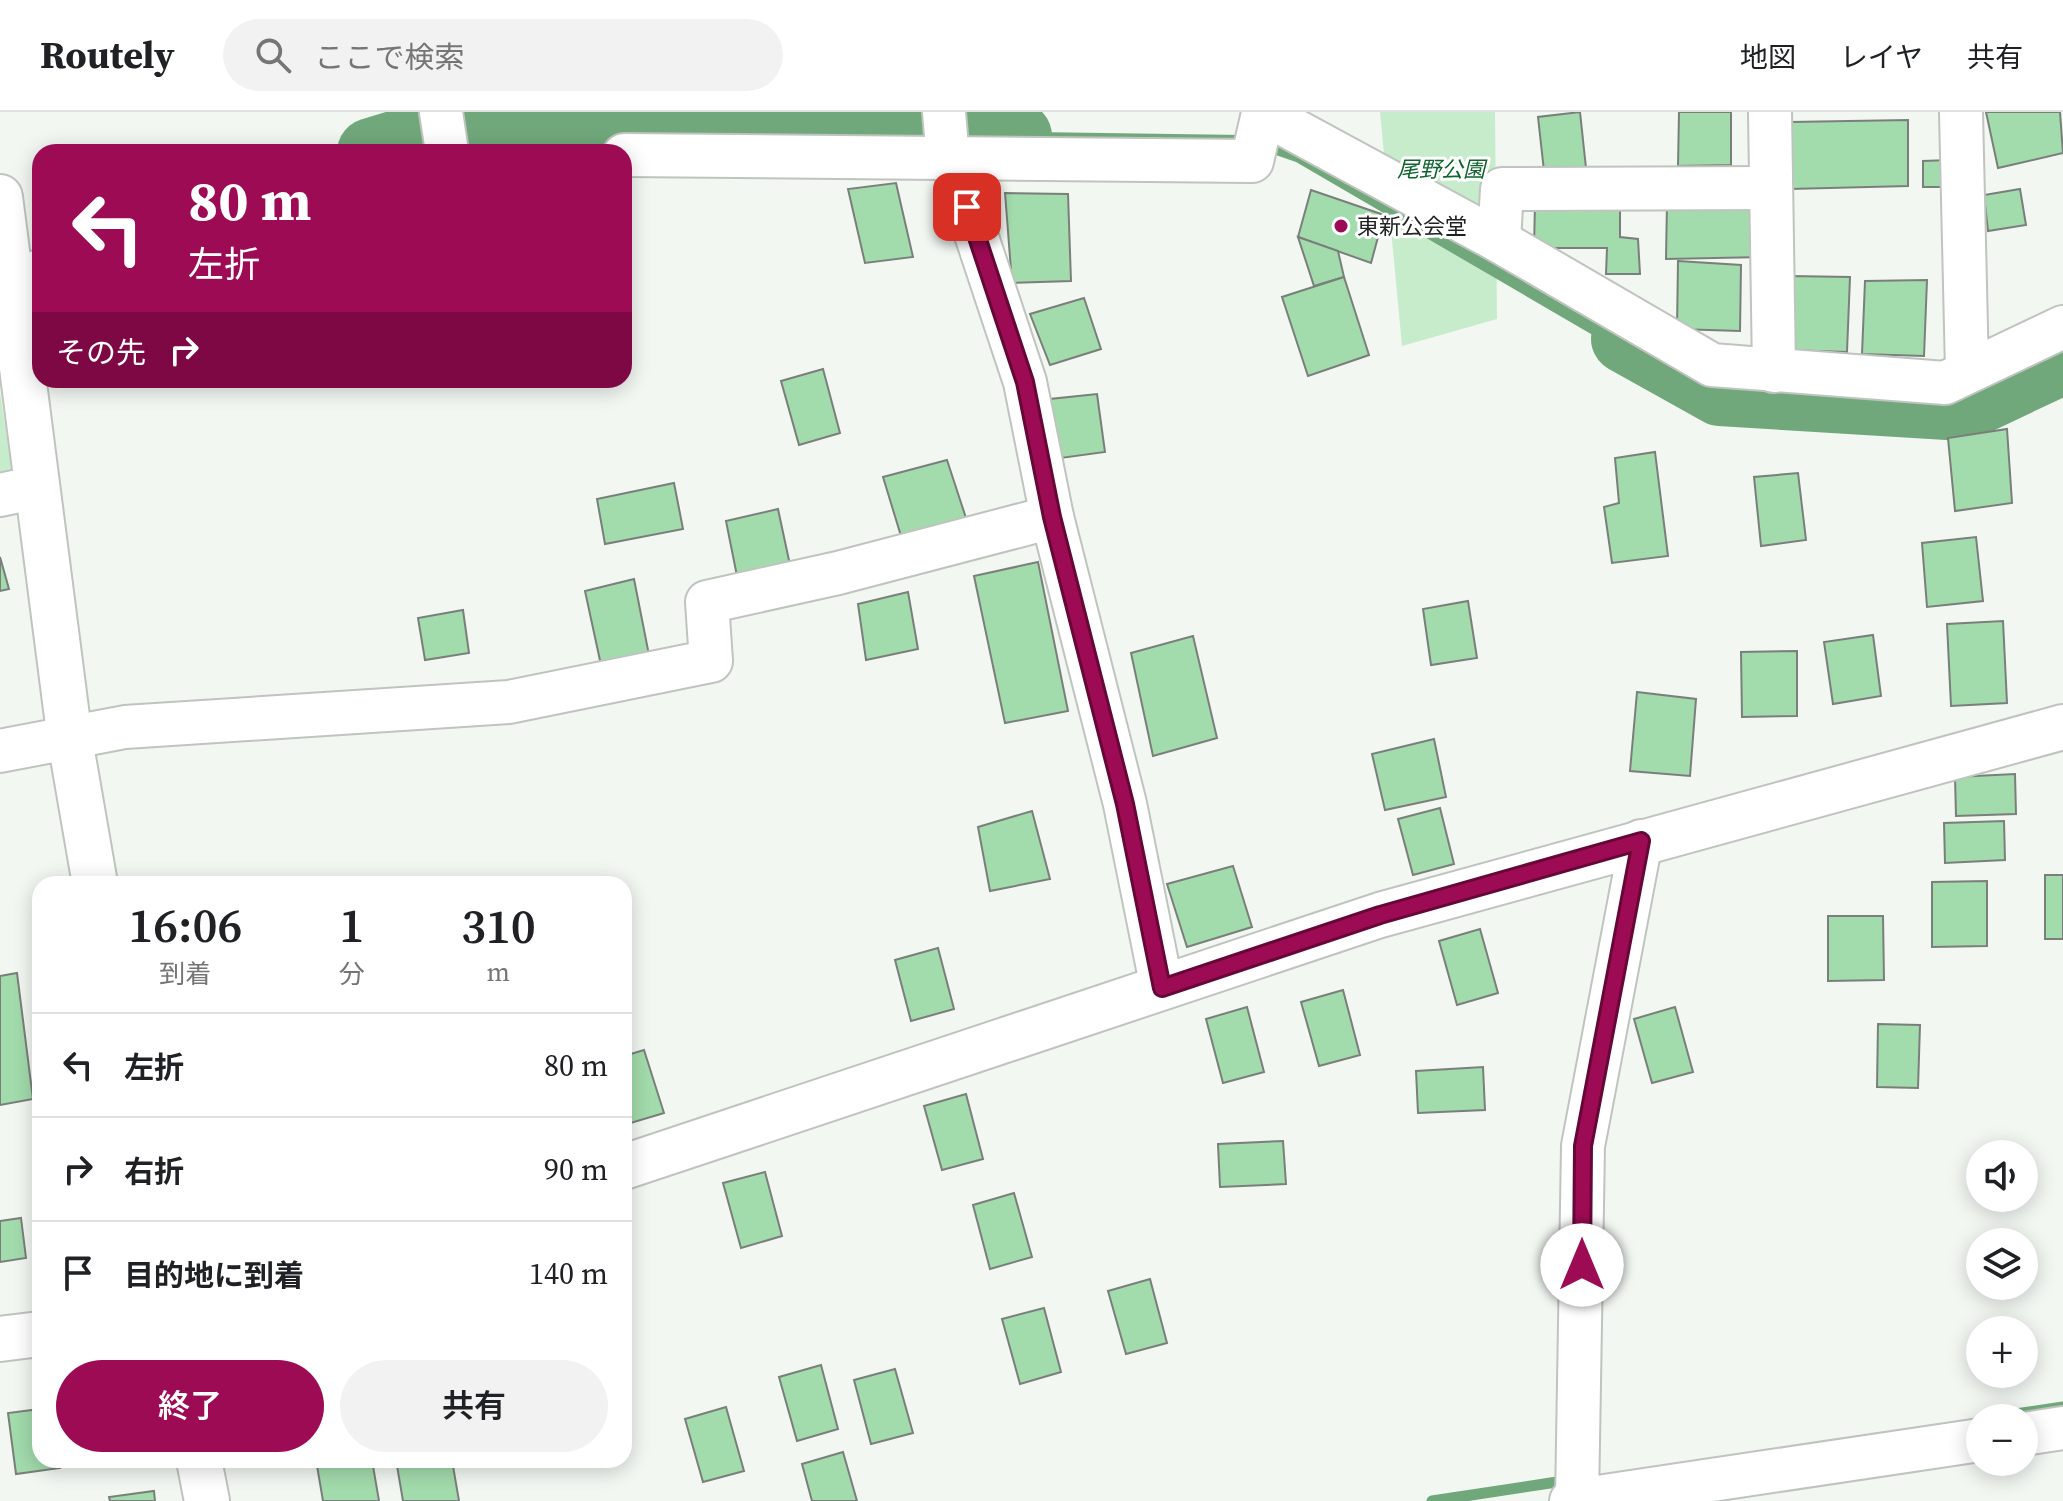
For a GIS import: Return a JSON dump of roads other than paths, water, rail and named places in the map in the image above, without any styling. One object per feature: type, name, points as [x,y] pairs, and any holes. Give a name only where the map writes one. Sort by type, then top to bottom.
[{"type":"street","points":[[441,112],[446,144]]},
{"type":"street","points":[[1770,112],[1774,371]]},
{"type":"street","points":[[1961,112],[1967,371]]},
{"type":"street","points":[[632,154],[947,134],[1252,161],[1263,113],[1499,241],[1712,365],[1945,383],[2063,327]]},
{"type":"street","points":[[947,134],[1025,382],[1052,517],[1125,804],[1162,988]]},
{"type":"street","points":[[1499,241],[1502,189],[1769,188]]},
{"type":"street","points":[[0,197],[25,276],[19,491],[70,740],[94,876]]},
{"type":"street","points":[[0,751],[125,727],[509,702],[711,661],[707,602],[838,573],[1052,517]]},
{"type":"street","points":[[632,1164],[1380,915],[2063,727]]},
{"type":"street","points":[[1641,841],[1583,1146],[1580,1453],[1576,1500],[1966,1442]]},
{"type":"street","points":[[0,1339],[32,1335]]},
{"type":"street","points":[[2038,1432],[2063,1428]]},
{"type":"street","points":[[201,1468],[207,1501]]},
{"type":"waterway","points":[[471,131],[561,125],[1018,136]]},
{"type":"waterway","points":[[397,144],[427,135]]},
{"type":"waterway","points":[[1625,339],[1720,392],[1964,407],[2063,360]]},
{"type":"waterway","points":[[2038,1411],[2063,1407]]},
{"type":"waterway","points":[[1432,1501],[1570,1480]]},
{"type":"place","name":"東新公会堂","points":[[1341,226]]},
{"type":"park label","name":"尾野公園","points":[[1441,169]]}]
